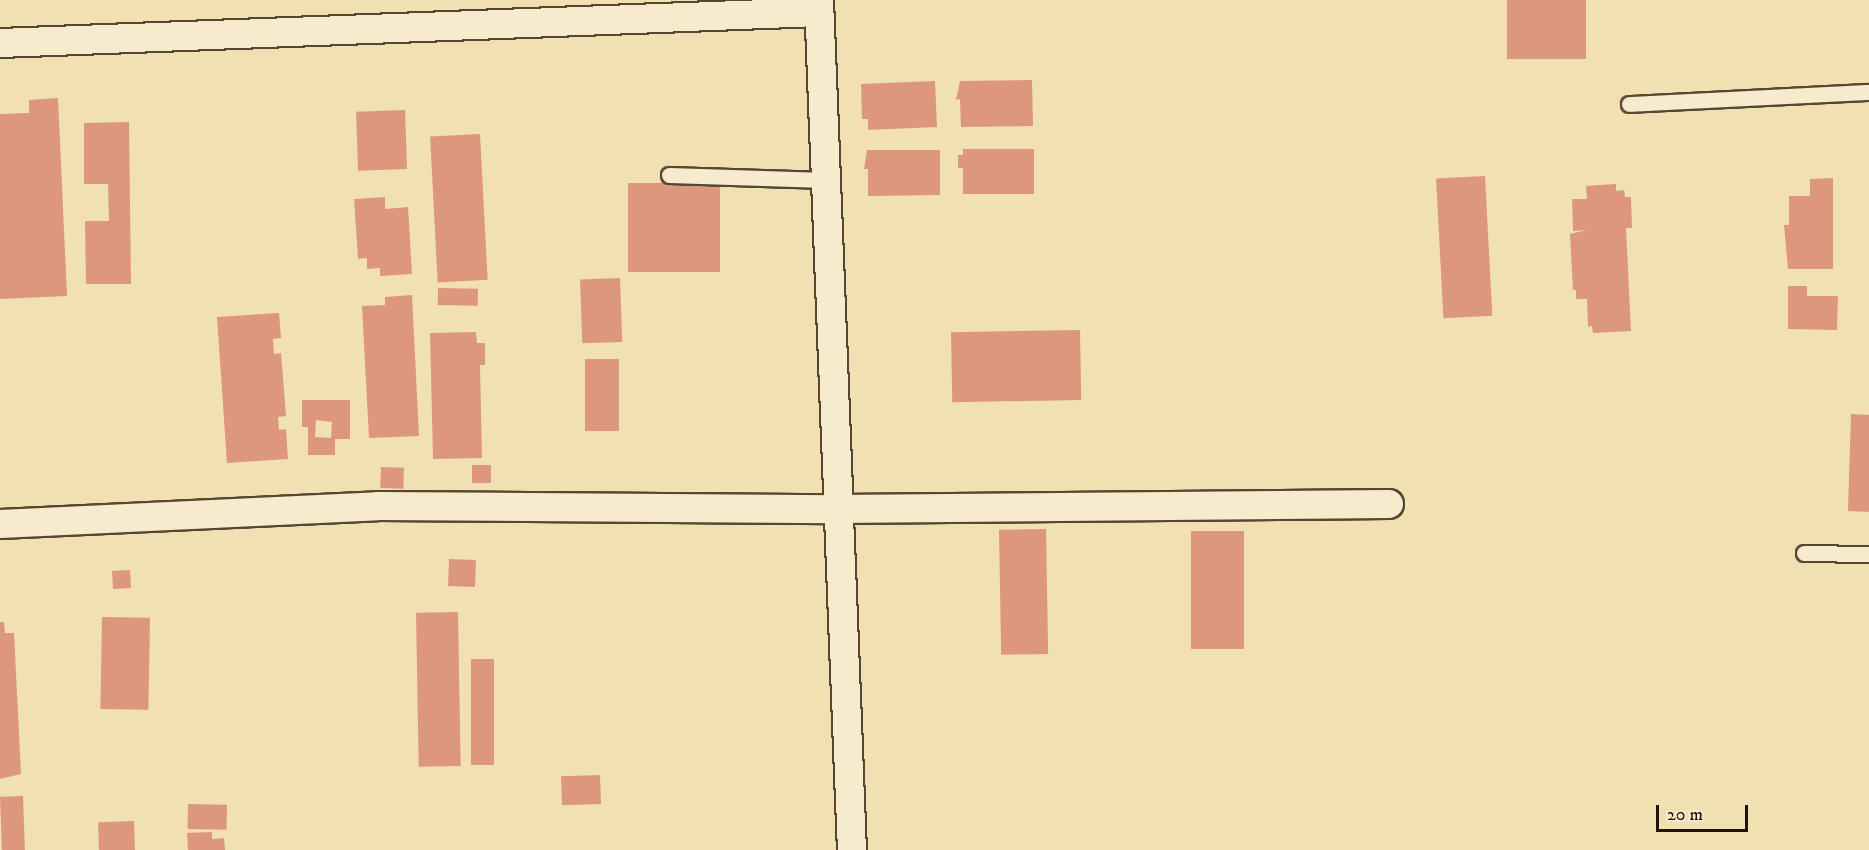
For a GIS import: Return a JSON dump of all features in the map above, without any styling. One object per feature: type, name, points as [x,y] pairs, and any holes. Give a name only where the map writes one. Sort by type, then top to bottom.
[{"type":"street","points":[[0,43],[819,6],[852,850]]},
{"type":"street","points":[[0,524],[378,506],[837,509],[1389,504]]},
{"type":"lane","points":[[1629,104],[1869,92]]},
{"type":"lane","points":[[669,176],[825,180]]},
{"type":"lane","points":[[1804,553],[1869,554]]},
{"type":"building","points":[[1507,0],[1586,0],[1586,59],[1507,59]]},
{"type":"building","points":[[1032,80],[1033,126],[961,127],[960,99],[956,100],[960,81]]},
{"type":"building","points":[[935,81],[937,127],[868,130],[868,119],[862,119],[861,84]]},
{"type":"building","points":[[58,98],[67,296],[0,299],[0,114],[29,113],[29,100]]},
{"type":"building","points":[[405,110],[407,169],[358,171],[356,112]]},
{"type":"building","points":[[129,122],[131,284],[86,284],[85,221],[109,221],[108,184],[84,184],[84,123]]},
{"type":"building","points":[[480,134],[488,280],[438,282],[430,137]]},
{"type":"building","points":[[963,149],[1034,149],[1034,194],[963,194],[963,168],[958,168],[958,155],[963,155]]},
{"type":"building","points":[[867,150],[940,150],[940,195],[868,196],[868,169],[864,169]]},
{"type":"building","points":[[1485,176],[1492,316],[1443,318],[1436,179]]},
{"type":"building","points":[[1833,178],[1833,269],[1788,269],[1784,225],[1789,225],[1789,196],[1810,196],[1810,179]]},
{"type":"building","points":[[628,183],[720,183],[720,272],[628,272]]},
{"type":"building","points":[[1616,184],[1616,191],[1624,190],[1625,197],[1631,197],[1632,228],[1626,228],[1631,331],[1593,333],[1592,326],[1588,327],[1587,299],[1576,299],[1576,290],[1573,290],[1570,234],[1587,230],[1573,231],[1572,199],[1587,199],[1586,186]]},
{"type":"building","points":[[385,197],[385,209],[408,207],[412,274],[380,276],[380,268],[367,269],[367,258],[358,259],[354,199]]},
{"type":"building","points":[[620,278],[622,342],[582,343],[580,279]]},
{"type":"building","points":[[1788,286],[1807,286],[1807,296],[1838,296],[1837,330],[1788,329]]},
{"type":"building","points":[[438,288],[478,289],[478,306],[438,305]]},
{"type":"building","points":[[412,295],[419,436],[369,438],[362,306],[385,305],[385,297]]},
{"type":"building","points":[[279,313],[281,338],[273,339],[274,354],[281,353],[286,416],[278,417],[279,430],[286,429],[288,459],[227,463],[217,317]]},
{"type":"building","points":[[1080,330],[1081,400],[952,402],[951,332]]},
{"type":"building","points":[[476,332],[477,343],[485,343],[485,365],[480,365],[482,458],[433,459],[430,333]]},
{"type":"building","points":[[585,359],[619,359],[619,431],[585,431]]},
{"type":"building","points":[[302,400],[350,400],[350,439],[335,439],[335,455],[308,455],[308,427],[302,427]],"holes":[[[316,420],[332,422],[331,438],[315,437]]]},
{"type":"building","points":[[1851,414],[1869,415],[1869,512],[1848,511]]},
{"type":"building","points":[[472,465],[491,465],[491,483],[472,483]]},
{"type":"building","points":[[381,467],[404,468],[403,489],[380,488]]},
{"type":"building","points":[[1046,529],[1048,654],[1001,655],[999,530]]},
{"type":"building","points":[[1191,531],[1244,531],[1244,649],[1191,649]]},
{"type":"building","points":[[449,559],[476,560],[475,587],[448,586]]},
{"type":"building","points":[[130,570],[131,588],[113,589],[112,571]]},
{"type":"building","points":[[458,612],[461,766],[419,767],[416,613]]},
{"type":"building","points":[[102,617],[150,618],[148,710],[100,709]]},
{"type":"building","points":[[0,622],[4,622],[5,633],[14,633],[21,774],[0,779]]},
{"type":"building","points":[[471,659],[494,659],[494,765],[471,765]]},
{"type":"building","points":[[600,775],[601,804],[562,805],[561,776]]},
{"type":"building","points":[[23,796],[25,850],[2,850],[0,797]]},
{"type":"building","points":[[188,804],[227,805],[227,830],[188,829]]},
{"type":"building","points":[[134,821],[135,850],[99,850],[98,822]]},
{"type":"building","points":[[212,832],[212,839],[224,838],[225,850],[188,850],[187,833]]}]
